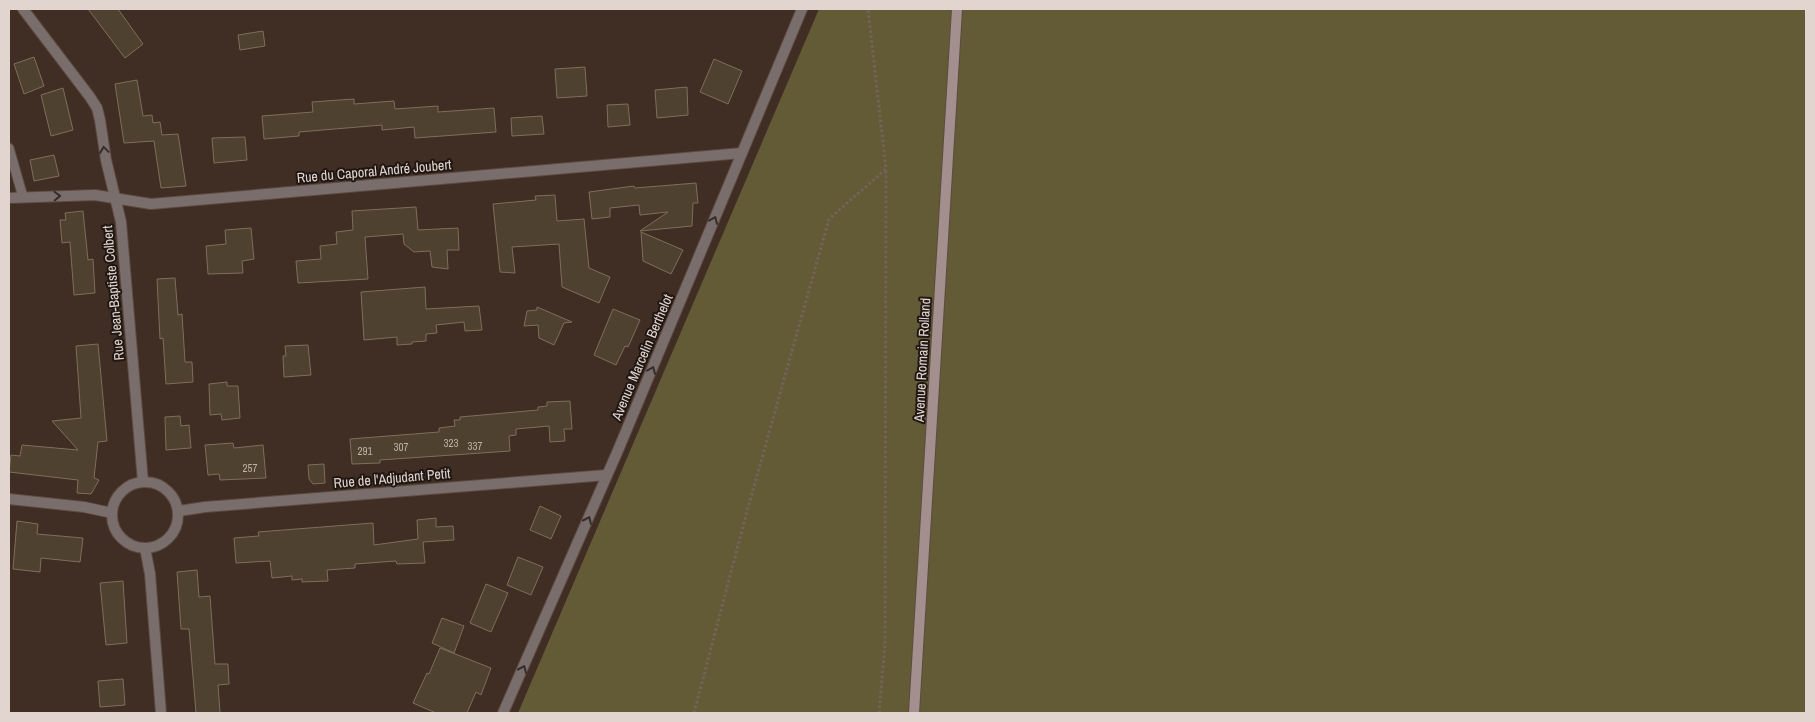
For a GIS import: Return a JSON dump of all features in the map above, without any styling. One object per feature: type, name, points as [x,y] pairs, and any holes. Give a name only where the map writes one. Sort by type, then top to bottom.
[{"type":"main road","name":"Avenue Romain Rolland","points":[[914,713],[957,9]]},
{"type":"street","name":"Rue Jean-Baptiste Colbert","points":[[23,9],[97,108],[114,198],[121,222],[143,482]]},
{"type":"street","name":"Avenue Marcelin Berthelot","points":[[503,713],[607,475],[802,9]]},
{"type":"street","name":"Rue du Caporal André Joubert","points":[[9,198],[95,195],[152,204],[742,153]]},
{"type":"street","name":"Rue de l'Adjudant Petit","points":[[179,511],[206,507],[607,475]]},
{"type":"street","points":[[143,482],[163,486],[171,493],[179,511],[178,522],[173,533],[166,541],[156,546],[145,548],[134,546],[125,541],[116,528],[112,513],[114,504],[125,488],[143,482]]},
{"type":"street","points":[[9,499],[84,507],[112,513]]},
{"type":"street","points":[[145,548],[150,574],[161,713]]},
{"type":"lane","points":[[9,148],[23,197]]},
{"type":"path","points":[[868,9],[886,168],[885,644],[879,713]]},
{"type":"path","points":[[694,713],[746,515],[829,219],[886,168]]},
{"type":"shaded area","points":[[819,9],[1806,9],[1806,713],[518,713]]},
{"type":"building","points":[[88,9],[118,9],[143,44],[125,58]]},
{"type":"building","points":[[263,31],[265,46],[240,50],[238,35]]},
{"type":"building","points":[[34,57],[44,86],[24,94],[14,64]]},
{"type":"building","points":[[714,59],[742,71],[728,104],[700,92]]},
{"type":"building","points":[[585,67],[587,96],[557,98],[555,69]]},
{"type":"building","points":[[137,80],[143,116],[152,115],[153,123],[160,122],[162,135],[178,134],[186,186],[161,188],[154,141],[124,143],[115,84]]},
{"type":"building","points":[[687,87],[688,115],[657,118],[655,90]]},
{"type":"building","points":[[63,88],[73,130],[51,136],[41,95]]},
{"type":"building","points":[[354,99],[354,104],[394,101],[395,109],[438,106],[438,112],[494,108],[496,132],[415,138],[414,127],[382,130],[382,125],[299,132],[299,136],[264,139],[262,116],[313,112],[312,102]]},
{"type":"building","points":[[628,104],[630,125],[608,127],[607,105]]},
{"type":"building","points":[[542,116],[544,134],[512,136],[511,118]]},
{"type":"building","points":[[245,137],[247,160],[214,163],[212,138]]},
{"type":"building","points":[[54,155],[59,176],[34,181],[30,160]]},
{"type":"building","points":[[696,183],[698,203],[693,203],[692,226],[640,231],[668,212],[640,215],[639,205],[610,208],[610,217],[592,219],[589,192],[634,186],[635,188]]},
{"type":"building","points":[[555,195],[557,221],[584,219],[589,268],[610,277],[599,303],[562,287],[559,244],[512,247],[515,273],[500,272],[493,204],[536,200],[535,196]]},
{"type":"building","points":[[416,207],[418,230],[458,228],[459,250],[447,250],[448,269],[432,267],[430,251],[414,252],[404,244],[403,234],[365,237],[368,279],[298,283],[296,261],[321,259],[320,246],[337,244],[336,232],[353,230],[352,211]]},
{"type":"building","points":[[83,211],[88,260],[93,259],[95,293],[74,295],[70,242],[62,243],[60,220],[66,220],[65,213]]},
{"type":"building","points":[[251,228],[254,259],[242,261],[243,273],[208,274],[206,246],[226,244],[225,230]]},
{"type":"building","points":[[641,232],[683,250],[671,274],[643,261]]},
{"type":"building","points":[[175,278],[178,315],[182,314],[185,362],[192,362],[193,382],[166,384],[163,338],[160,339],[157,279]]},
{"type":"building","points":[[425,287],[426,309],[479,306],[482,330],[465,331],[464,322],[436,325],[437,333],[426,334],[426,341],[412,342],[412,344],[397,345],[397,337],[364,340],[361,292]]},
{"type":"building","points":[[537,307],[572,322],[564,323],[554,345],[539,338],[538,325],[524,326],[527,311],[537,310]]},
{"type":"building","points":[[613,309],[640,320],[628,347],[625,346],[616,365],[594,355]]},
{"type":"building","points":[[98,344],[107,441],[98,442],[94,478],[99,480],[91,494],[77,493],[78,480],[9,472],[11,455],[20,456],[22,445],[78,450],[52,421],[81,418],[76,346]]},
{"type":"building","points":[[308,345],[311,375],[284,377],[283,356],[286,356],[285,346]]},
{"type":"building","points":[[227,382],[227,386],[238,386],[240,418],[222,420],[221,414],[210,415],[209,384]]},
{"type":"building","points":[[570,401],[572,429],[564,429],[565,441],[550,442],[549,426],[516,429],[516,435],[509,436],[510,451],[380,460],[380,463],[352,464],[350,439],[439,432],[439,428],[455,426],[454,420],[460,420],[460,417],[538,410],[538,407],[547,406],[547,402]]},
{"type":"building","points":[[180,416],[181,426],[189,425],[191,448],[166,450],[165,417]]},
{"type":"building","points":[[233,443],[234,448],[263,445],[266,478],[220,480],[219,474],[208,475],[205,445]]},
{"type":"building","points":[[324,464],[325,483],[313,484],[309,479],[308,465]]},
{"type":"building","points":[[540,506],[561,516],[551,539],[530,530]]},
{"type":"building","points":[[436,518],[436,527],[453,526],[454,540],[423,542],[425,563],[397,564],[396,561],[355,564],[355,568],[327,570],[328,581],[302,582],[302,579],[292,580],[292,576],[272,578],[270,561],[236,563],[234,538],[259,536],[258,532],[373,523],[374,545],[418,539],[417,520]]},
{"type":"building","points":[[17,521],[38,524],[37,534],[83,538],[80,562],[41,558],[40,572],[13,569]]},
{"type":"building","points":[[518,557],[543,567],[531,595],[507,585]]},
{"type":"building","points":[[197,570],[199,597],[210,596],[215,664],[228,664],[229,684],[218,685],[220,713],[196,713],[189,629],[181,629],[177,572]]},
{"type":"building","points":[[123,581],[127,643],[106,645],[100,583]]},
{"type":"building","points":[[486,584],[508,593],[491,632],[470,623]]},
{"type":"building","points":[[442,618],[464,626],[454,653],[432,643]]},
{"type":"building","points":[[440,648],[491,668],[481,695],[476,692],[467,713],[436,713],[413,703],[427,673],[429,674]]},
{"type":"building","points":[[123,679],[125,705],[100,707],[98,681]]}]
